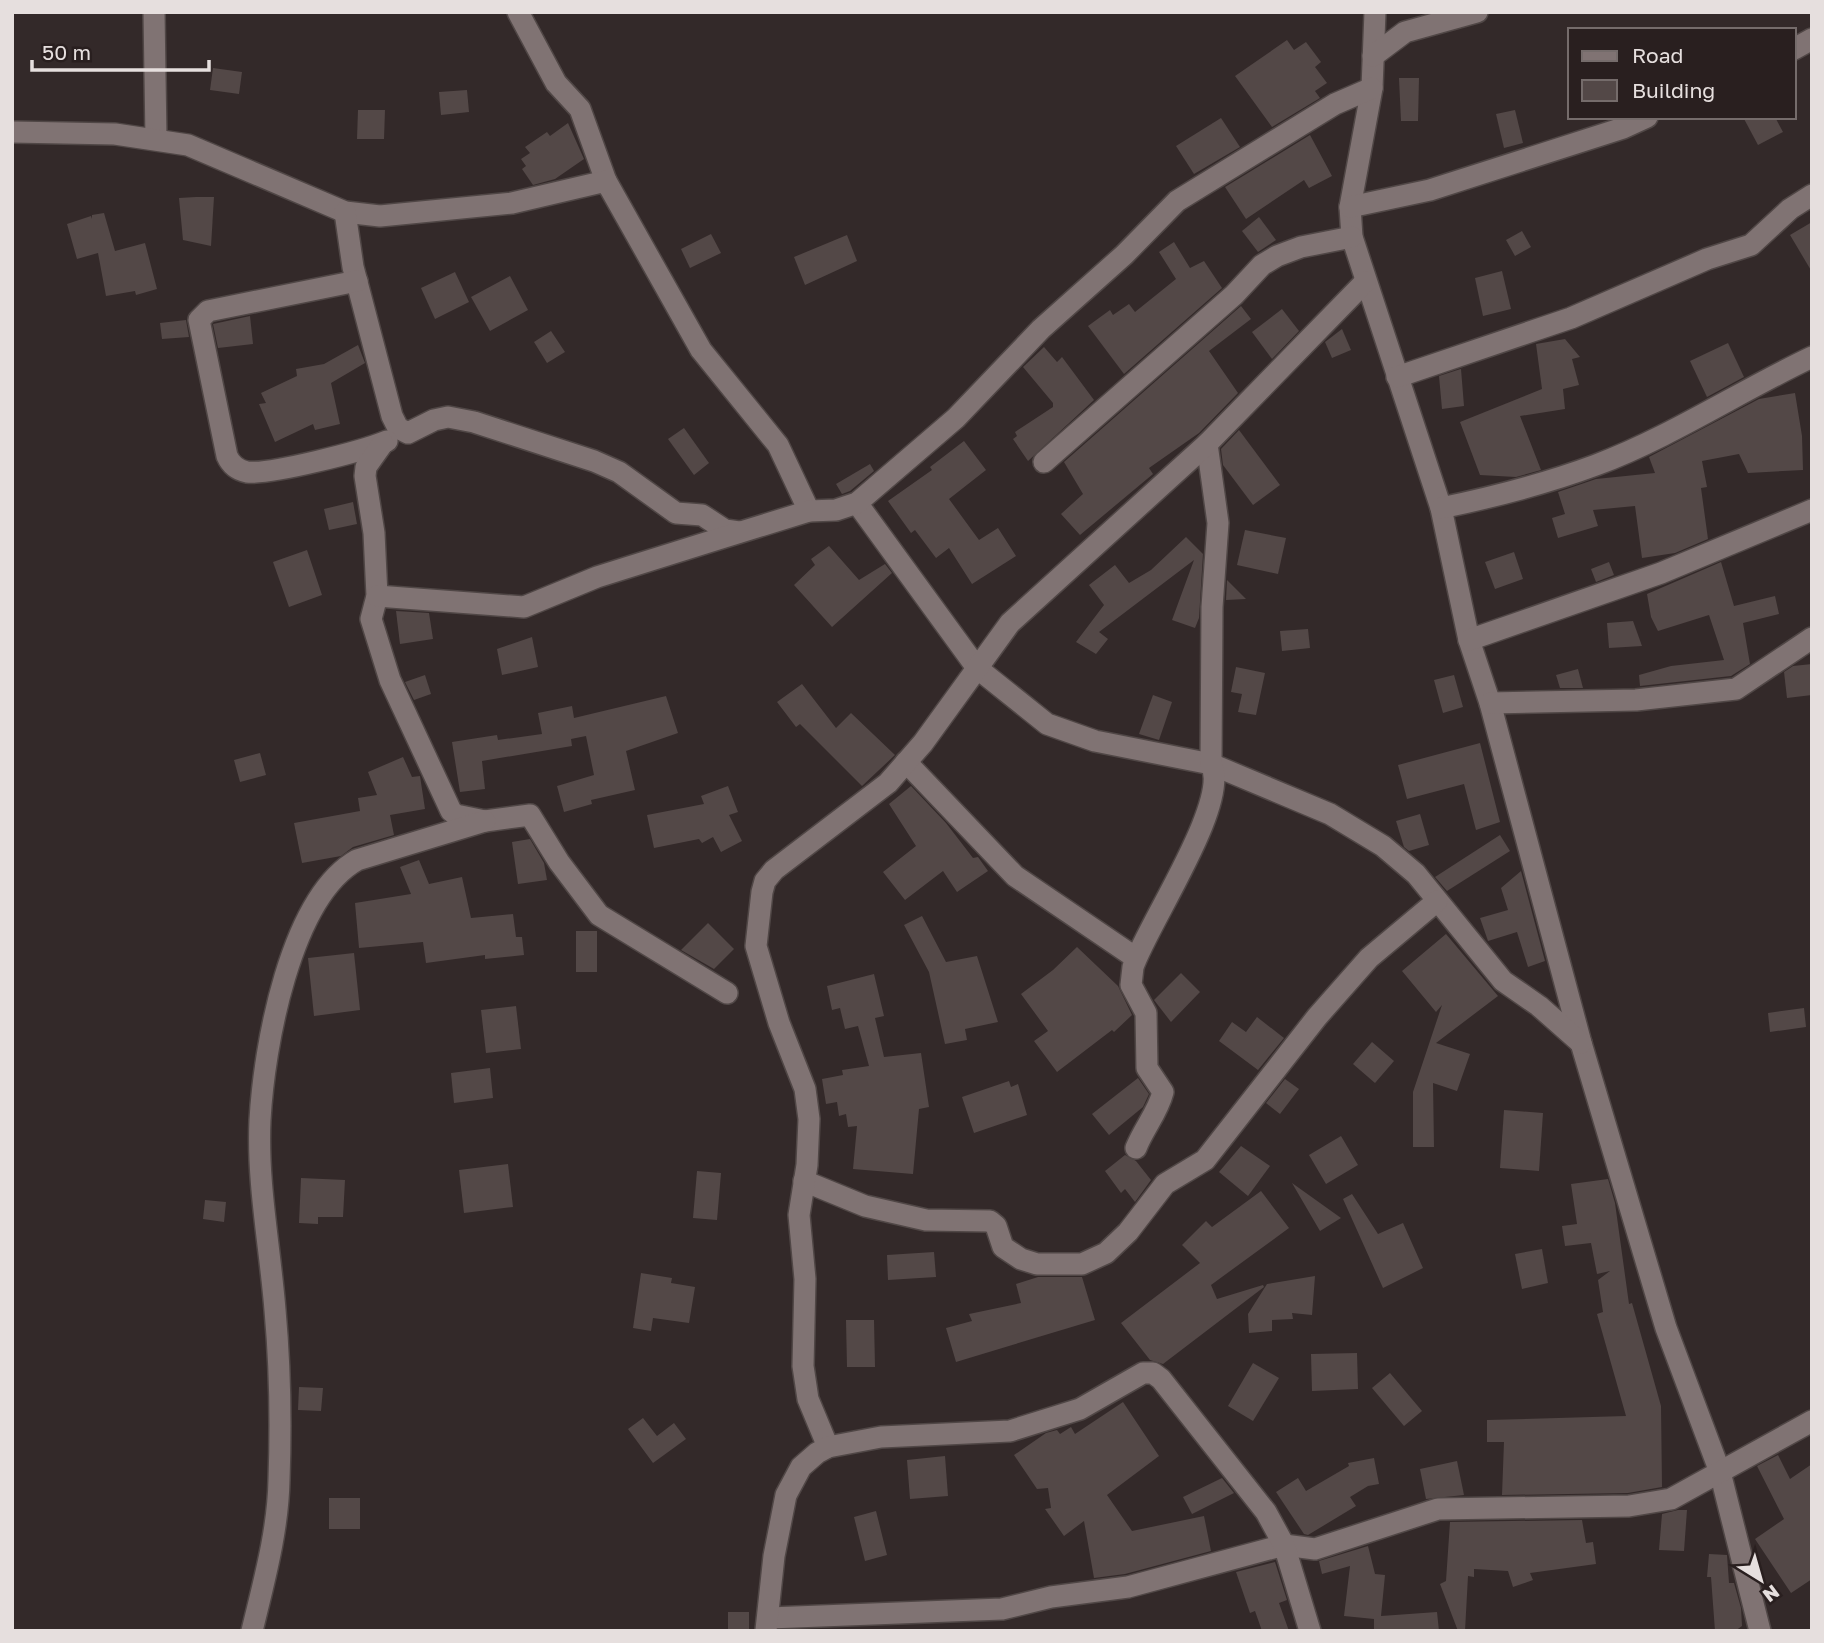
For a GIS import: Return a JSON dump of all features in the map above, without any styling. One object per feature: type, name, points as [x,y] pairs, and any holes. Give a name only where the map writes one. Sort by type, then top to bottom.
[{"type":"street","points":[[154,12],[156,139]]},
{"type":"street","points":[[518,12],[556,83],[580,109],[606,181],[701,350],[778,445],[809,512]]},
{"type":"street","points":[[1375,12],[1372,88],[1350,206],[1352,237],[1441,508],[1469,640],[1490,703],[1581,1043],[1666,1328],[1720,1472],[1760,1631]]},
{"type":"street","points":[[1373,56],[1405,32],[1477,12]]},
{"type":"street","points":[[1796,48],[1812,39]]},
{"type":"street","points":[[377,596],[524,607],[597,577],[739,532],[809,512],[836,510],[857,503],[956,418],[1041,329],[1124,255],[1177,201],[1335,104],[1372,88]]},
{"type":"street","points":[[1350,206],[1430,190],[1623,128],[1643,119]]},
{"type":"street","points":[[12,132],[115,134],[188,145],[345,212],[380,216],[512,203],[606,181]]},
{"type":"street","points":[[1396,377],[1571,318],[1707,258],[1751,245],[1790,209],[1812,195]]},
{"type":"street","points":[[345,212],[357,281],[394,423],[408,433]]},
{"type":"street","points":[[1045,462],[1234,295],[1262,265],[1301,247],[1352,237]]},
{"type":"street","points":[[357,281],[208,311],[199,320],[227,456],[237,469],[249,472],[304,463],[383,443],[439,418],[474,422],[594,461],[619,472],[676,513],[702,515],[725,530],[739,532]]},
{"type":"street","points":[[828,1447],[808,1399],[803,1366],[805,1279],[799,1215],[809,1119],[804,1089],[779,1023],[756,946],[765,881],[774,870],[888,783],[1010,623],[1207,444],[1365,282]]},
{"type":"street","points":[[1441,508],[1499,496],[1597,464],[1663,434],[1812,357]]},
{"type":"street","points":[[383,443],[366,467],[365,476],[374,533],[377,596],[371,619],[390,680],[421,742],[440,792],[456,815],[485,821]]},
{"type":"street","points":[[1136,1148],[1146,1122],[1159,1107],[1163,1092],[1147,1068],[1146,1013],[1131,982],[1136,958],[1198,838],[1217,777],[1211,764],[1212,607],[1218,523],[1207,444]]},
{"type":"street","points":[[857,503],[977,668],[1047,724],[1095,741],[1211,764],[1330,814],[1383,846],[1416,874],[1503,981],[1539,1006],[1581,1043]]},
{"type":"street","points":[[1469,640],[1661,573],[1812,510]]},
{"type":"street","points":[[1490,703],[1636,700],[1736,689],[1812,638]]},
{"type":"street","points":[[906,762],[1015,876],[1136,958]]},
{"type":"street","points":[[252,1631],[272,1543],[279,1480],[275,1311],[264,1225],[260,1120],[274,1019],[293,950],[326,885],[346,866],[485,821],[530,815],[559,862],[599,915],[727,993]]},
{"type":"street","points":[[804,1181],[865,1206],[916,1218],[990,1221],[998,1229],[1003,1247],[1029,1261],[1091,1262],[1128,1232],[1165,1184],[1205,1160],[1343,987],[1370,958],[1437,901]]},
{"type":"street","points":[[1310,1631],[1284,1545],[1258,1502],[1161,1379],[1153,1373],[1143,1373],[1080,1409],[1010,1431],[881,1437],[828,1447],[801,1467],[786,1495],[774,1556],[767,1625],[1002,1609],[1051,1597],[1128,1587],[1284,1545],[1315,1549],[1438,1509],[1629,1506],[1671,1499],[1812,1421]]},
{"type":"building","points":[[1287,40],[1294,50],[1306,42],[1321,62],[1315,67],[1327,83],[1315,91],[1320,98],[1272,127],[1235,76]]},
{"type":"building","points":[[213,68],[242,72],[239,94],[210,90]]},
{"type":"building","points":[[1399,78],[1419,78],[1418,121],[1401,121]]},
{"type":"building","points":[[467,90],[469,112],[441,115],[439,92]]},
{"type":"building","points":[[358,110],[385,110],[384,139],[357,139]]},
{"type":"building","points":[[1515,110],[1523,143],[1504,148],[1496,114]]},
{"type":"building","points":[[1221,118],[1240,147],[1194,174],[1176,146]]},
{"type":"building","points":[[1744,119],[1776,119],[1783,132],[1758,145]]},
{"type":"building","points":[[568,123],[584,159],[555,179],[533,185],[522,169],[526,166],[521,159],[530,153],[525,147],[547,132],[550,136]]},
{"type":"building","points":[[1310,135],[1332,176],[1309,188],[1304,180],[1246,219],[1225,187]]},
{"type":"building","points":[[214,197],[211,246],[183,240],[179,198]]},
{"type":"building","points":[[104,213],[115,251],[145,243],[157,289],[136,295],[135,291],[106,296],[98,253],[77,259],[67,224],[91,216],[92,219],[92,215]]},
{"type":"building","points":[[1259,217],[1276,240],[1258,252],[1242,231]]},
{"type":"building","points":[[1812,222],[1812,272],[1790,235]]},
{"type":"building","points":[[1522,231],[1531,247],[1515,256],[1506,240]]},
{"type":"building","points":[[711,234],[721,253],[690,268],[681,249]]},
{"type":"building","points":[[847,235],[857,261],[805,285],[794,257]]},
{"type":"building","points":[[1174,242],[1190,268],[1204,261],[1222,288],[1124,374],[1088,326],[1110,310],[1113,315],[1129,304],[1135,312],[1176,279],[1159,252]]},
{"type":"building","points":[[1502,271],[1511,309],[1483,316],[1475,278]]},
{"type":"building","points":[[455,272],[469,302],[435,319],[421,288]]},
{"type":"building","points":[[510,276],[528,310],[490,331],[471,297]]},
{"type":"building","points":[[1241,306],[1251,319],[1209,351],[1238,393],[1199,433],[1149,468],[1153,474],[1080,535],[1061,514],[1083,494],[1064,462]]},
{"type":"building","points":[[1282,309],[1299,331],[1272,359],[1252,332]]},
{"type":"building","points":[[250,316],[253,344],[218,348],[213,324]]},
{"type":"building","points":[[186,320],[189,337],[162,339],[160,323]]},
{"type":"building","points":[[1342,329],[1351,350],[1332,358],[1325,342]]},
{"type":"building","points":[[551,331],[565,352],[547,363],[534,342]]},
{"type":"building","points":[[1565,339],[1580,357],[1572,359],[1579,385],[1563,389],[1565,409],[1520,416],[1541,470],[1516,477],[1480,475],[1460,422],[1542,389],[1536,344]]},
{"type":"building","points":[[1728,343],[1744,377],[1707,397],[1690,361]]},
{"type":"building","points":[[358,345],[365,363],[331,383],[340,424],[315,430],[313,424],[275,442],[259,404],[266,403],[261,393],[297,376],[296,369],[324,364]]},
{"type":"building","points":[[1044,347],[1057,362],[1062,357],[1094,400],[1028,461],[1013,439],[1017,436],[1015,432],[1053,407],[1053,403],[1023,367]]},
{"type":"building","points":[[1473,365],[1461,369],[1464,406],[1442,409],[1439,376]]},
{"type":"building","points":[[1795,393],[1802,436],[1803,470],[1748,473],[1739,454],[1702,461],[1707,487],[1701,488],[1708,539],[1675,553],[1642,558],[1635,506],[1593,510],[1598,526],[1558,538],[1552,518],[1565,514],[1558,492],[1596,479],[1655,473],[1649,457],[1759,399]]},
{"type":"building","points":[[684,428],[709,463],[694,475],[668,439]]},
{"type":"building","points":[[1239,430],[1280,485],[1253,505],[1223,465],[1221,449]]},
{"type":"building","points":[[964,441],[986,470],[949,499],[979,540],[998,528],[1016,556],[972,584],[949,548],[936,558],[915,530],[911,533],[888,501],[932,470],[930,467]]},
{"type":"building","points":[[870,464],[874,471],[850,491],[842,494],[836,484]]},
{"type":"building","points":[[353,502],[357,524],[329,530],[324,509]]},
{"type":"building","points":[[1245,530],[1286,538],[1278,574],[1237,565]]},
{"type":"building","points":[[1186,537],[1203,554],[1199,618],[1195,628],[1172,620],[1194,560],[1099,632],[1108,639],[1096,654],[1076,642],[1104,605],[1089,585],[1115,565],[1129,583],[1151,570]]},
{"type":"building","points":[[829,546],[859,580],[885,564],[892,573],[832,627],[794,585],[815,565],[811,559]]},
{"type":"building","points":[[307,550],[322,595],[289,607],[273,562]]},
{"type":"building","points":[[1514,552],[1523,579],[1495,589],[1485,562]]},
{"type":"building","points":[[1609,562],[1614,575],[1596,582],[1591,569]]},
{"type":"building","points":[[1721,562],[1734,606],[1775,596],[1779,614],[1743,623],[1750,664],[1731,676],[1640,686],[1639,675],[1671,666],[1724,660],[1709,615],[1658,631],[1651,617],[1647,594]]},
{"type":"building","points":[[1227,580],[1246,599],[1226,600]]},
{"type":"building","points":[[396,611],[429,613],[433,639],[400,644]]},
{"type":"building","points":[[1633,621],[1642,646],[1609,648],[1607,623]]},
{"type":"building","points":[[1308,629],[1310,648],[1282,651],[1280,631]]},
{"type":"building","points":[[532,637],[538,667],[502,675],[497,649]]},
{"type":"building","points":[[1812,664],[1812,695],[1787,698],[1784,672],[1793,666]]},
{"type":"building","points":[[1236,667],[1265,673],[1256,715],[1238,712],[1242,694],[1231,692]]},
{"type":"building","points":[[1578,669],[1583,688],[1560,688],[1556,675]]},
{"type":"building","points":[[425,675],[431,694],[414,700],[405,682]]},
{"type":"building","points":[[1454,675],[1463,707],[1443,713],[1434,680]]},
{"type":"building","points":[[802,684],[836,728],[851,713],[895,755],[862,786],[800,724],[796,727],[777,702]]},
{"type":"building","points":[[1153,695],[1172,702],[1159,740],[1139,734]]},
{"type":"building","points":[[666,696],[678,733],[626,751],[635,790],[591,800],[592,804],[564,812],[557,786],[594,775],[586,736],[571,739],[572,746],[482,761],[485,789],[460,792],[452,742],[497,735],[498,740],[542,734],[538,713],[572,706],[574,718]]},
{"type":"building","points":[[1480,743],[1500,822],[1476,830],[1464,784],[1407,799],[1398,765]]},
{"type":"building","points":[[260,753],[266,775],[240,782],[234,760]]},
{"type":"building","points":[[403,757],[412,777],[420,776],[425,809],[390,815],[394,835],[353,847],[341,856],[302,863],[294,823],[360,811],[358,798],[377,795],[368,772]]},
{"type":"building","points":[[728,786],[738,812],[729,815],[742,841],[721,852],[713,837],[702,843],[699,839],[654,848],[647,815],[704,804],[701,796]]},
{"type":"building","points":[[911,786],[946,823],[973,858],[978,857],[988,871],[957,892],[943,871],[905,900],[883,872],[916,846],[889,804]]},
{"type":"building","points":[[1420,814],[1429,845],[1409,851],[1404,847],[1396,821]]},
{"type":"building","points":[[1500,835],[1510,851],[1447,891],[1435,877]]},
{"type":"building","points":[[530,839],[544,863],[547,880],[518,884],[512,842]]},
{"type":"building","points":[[419,860],[429,884],[462,877],[471,918],[513,914],[516,937],[522,937],[524,955],[485,959],[485,955],[426,963],[423,942],[359,948],[355,903],[411,894],[400,867]]},
{"type":"building","points":[[1521,871],[1545,961],[1528,967],[1517,932],[1488,941],[1480,918],[1508,910],[1501,888]]},
{"type":"building","points":[[922,916],[946,962],[977,956],[998,1022],[965,1029],[967,1040],[945,1044],[929,972],[904,925]]},
{"type":"building","points":[[708,923],[734,949],[714,969],[681,950]]},
{"type":"building","points":[[576,931],[597,931],[597,972],[576,972]]},
{"type":"building","points":[[1446,934],[1498,996],[1436,1043],[1470,1054],[1457,1091],[1433,1083],[1434,1147],[1413,1147],[1413,1092],[1442,1005],[1436,1012],[1402,971]]},
{"type":"building","points":[[1077,947],[1118,986],[1132,1015],[1114,1032],[1112,1030],[1057,1072],[1034,1041],[1048,1031],[1021,994],[1053,970]]},
{"type":"building","points":[[354,953],[360,1010],[314,1016],[308,958]]},
{"type":"building","points":[[1181,973],[1200,992],[1171,1022],[1154,1000]]},
{"type":"building","points":[[874,974],[884,1016],[875,1018],[884,1057],[921,1053],[929,1107],[919,1109],[913,1174],[853,1169],[857,1126],[848,1127],[846,1114],[839,1116],[837,1102],[826,1104],[822,1079],[843,1075],[842,1070],[869,1066],[858,1026],[845,1029],[840,1008],[832,1010],[827,986]]},
{"type":"building","points":[[516,1006],[521,1049],[486,1053],[481,1010]]},
{"type":"building","points":[[1804,1008],[1806,1027],[1770,1032],[1768,1013]]},
{"type":"building","points":[[1257,1017],[1284,1038],[1258,1070],[1219,1041],[1232,1022],[1246,1032]]},
{"type":"building","points":[[1372,1042],[1394,1061],[1375,1083],[1353,1064]]},
{"type":"building","points":[[490,1068],[493,1098],[454,1103],[451,1073]]},
{"type":"building","points":[[1138,1078],[1149,1094],[1143,1107],[1109,1135],[1092,1114]]},
{"type":"building","points":[[1285,1079],[1299,1089],[1280,1114],[1266,1103]]},
{"type":"building","points":[[1009,1081],[1011,1087],[1018,1084],[1027,1115],[974,1133],[962,1097]]},
{"type":"building","points":[[1504,1110],[1543,1113],[1539,1171],[1500,1168]]},
{"type":"building","points":[[1341,1136],[1358,1165],[1326,1184],[1309,1155]]},
{"type":"building","points":[[1241,1146],[1270,1166],[1248,1196],[1219,1172]]},
{"type":"building","points":[[1125,1155],[1136,1161],[1151,1180],[1135,1202],[1125,1189],[1121,1193],[1105,1171]]},
{"type":"building","points":[[508,1164],[513,1207],[464,1213],[459,1170]]},
{"type":"building","points":[[697,1171],[721,1173],[717,1220],[693,1218]]},
{"type":"building","points":[[301,1178],[345,1180],[343,1217],[318,1217],[318,1224],[299,1223]]},
{"type":"building","points":[[1608,1179],[1615,1203],[1629,1304],[1632,1303],[1661,1406],[1662,1487],[1628,1493],[1502,1495],[1504,1442],[1487,1442],[1487,1420],[1626,1416],[1597,1314],[1603,1312],[1598,1280],[1610,1271],[1597,1274],[1591,1243],[1565,1246],[1562,1226],[1577,1224],[1571,1184]]},
{"type":"building","points":[[1292,1183],[1341,1218],[1320,1231]]},
{"type":"building","points":[[1261,1191],[1289,1228],[1211,1285],[1217,1299],[1263,1285],[1264,1287],[1163,1364],[1150,1360],[1121,1323],[1200,1263],[1182,1245],[1206,1221],[1212,1227]]},
{"type":"building","points":[[1352,1194],[1378,1234],[1403,1223],[1423,1268],[1383,1288],[1343,1199]]},
{"type":"building","points":[[205,1200],[226,1202],[224,1222],[203,1219]]},
{"type":"building","points":[[1542,1249],[1548,1283],[1522,1289],[1515,1254]]},
{"type":"building","points":[[934,1252],[936,1277],[888,1280],[887,1255]]},
{"type":"building","points":[[641,1273],[672,1278],[671,1283],[695,1287],[689,1323],[653,1318],[651,1331],[633,1328]]},
{"type":"building","points":[[1315,1276],[1312,1315],[1292,1313],[1293,1319],[1272,1320],[1272,1331],[1249,1333],[1248,1314],[1267,1284]]},
{"type":"building","points":[[1038,1277],[1082,1277],[1095,1320],[956,1362],[946,1328],[972,1321],[969,1314],[1021,1303],[1016,1284]]},
{"type":"building","points":[[846,1320],[874,1320],[875,1367],[847,1367]]},
{"type":"building","points":[[1357,1353],[1358,1389],[1312,1391],[1311,1354]]},
{"type":"building","points":[[1253,1363],[1279,1378],[1253,1421],[1228,1406]]},
{"type":"building","points":[[1390,1373],[1422,1411],[1404,1426],[1372,1388]]},
{"type":"building","points":[[299,1387],[323,1388],[321,1411],[298,1410]]},
{"type":"building","points":[[1123,1402],[1159,1456],[1107,1495],[1132,1531],[1204,1516],[1211,1551],[1125,1574],[1094,1578],[1084,1521],[1064,1536],[1045,1509],[1051,1508],[1048,1488],[1037,1489],[1014,1455],[1046,1433],[1057,1430],[1060,1434],[1071,1427],[1075,1434]]},
{"type":"building","points":[[643,1418],[657,1436],[674,1423],[686,1439],[653,1463],[628,1429]]},
{"type":"building","points":[[1778,1455],[1790,1479],[1812,1464],[1812,1579],[1791,1593],[1755,1539],[1784,1519],[1757,1466]]},
{"type":"building","points":[[945,1456],[948,1496],[910,1499],[907,1460]]},
{"type":"building","points":[[1374,1458],[1379,1484],[1368,1486],[1350,1497],[1356,1506],[1308,1535],[1304,1534],[1276,1492],[1298,1478],[1306,1491],[1349,1466],[1348,1463]]},
{"type":"building","points":[[1457,1461],[1464,1495],[1426,1499],[1420,1469]]},
{"type":"building","points":[[1222,1478],[1234,1493],[1192,1514],[1183,1497]]},
{"type":"building","points":[[329,1498],[360,1498],[360,1529],[329,1529]]},
{"type":"building","points":[[1687,1510],[1684,1551],[1659,1550],[1662,1514]]},
{"type":"building","points":[[876,1511],[887,1555],[865,1561],[854,1517]]},
{"type":"building","points":[[1582,1520],[1586,1543],[1593,1542],[1596,1564],[1530,1573],[1533,1580],[1513,1587],[1508,1571],[1474,1569],[1474,1577],[1468,1576],[1465,1631],[1458,1631],[1440,1584],[1446,1581],[1450,1522]]},
{"type":"building","points":[[1368,1546],[1375,1574],[1385,1575],[1381,1616],[1437,1612],[1439,1631],[1374,1631],[1374,1619],[1344,1616],[1350,1566],[1322,1574],[1319,1561]]},
{"type":"building","points":[[1709,1554],[1727,1555],[1729,1583],[1734,1583],[1741,1608],[1742,1626],[1735,1631],[1715,1631],[1711,1577],[1707,1577]]},
{"type":"building","points":[[1275,1562],[1287,1600],[1279,1603],[1289,1631],[1262,1631],[1255,1611],[1250,1613],[1236,1572]]},
{"type":"building","points":[[728,1612],[749,1612],[749,1631],[728,1631]]}]
